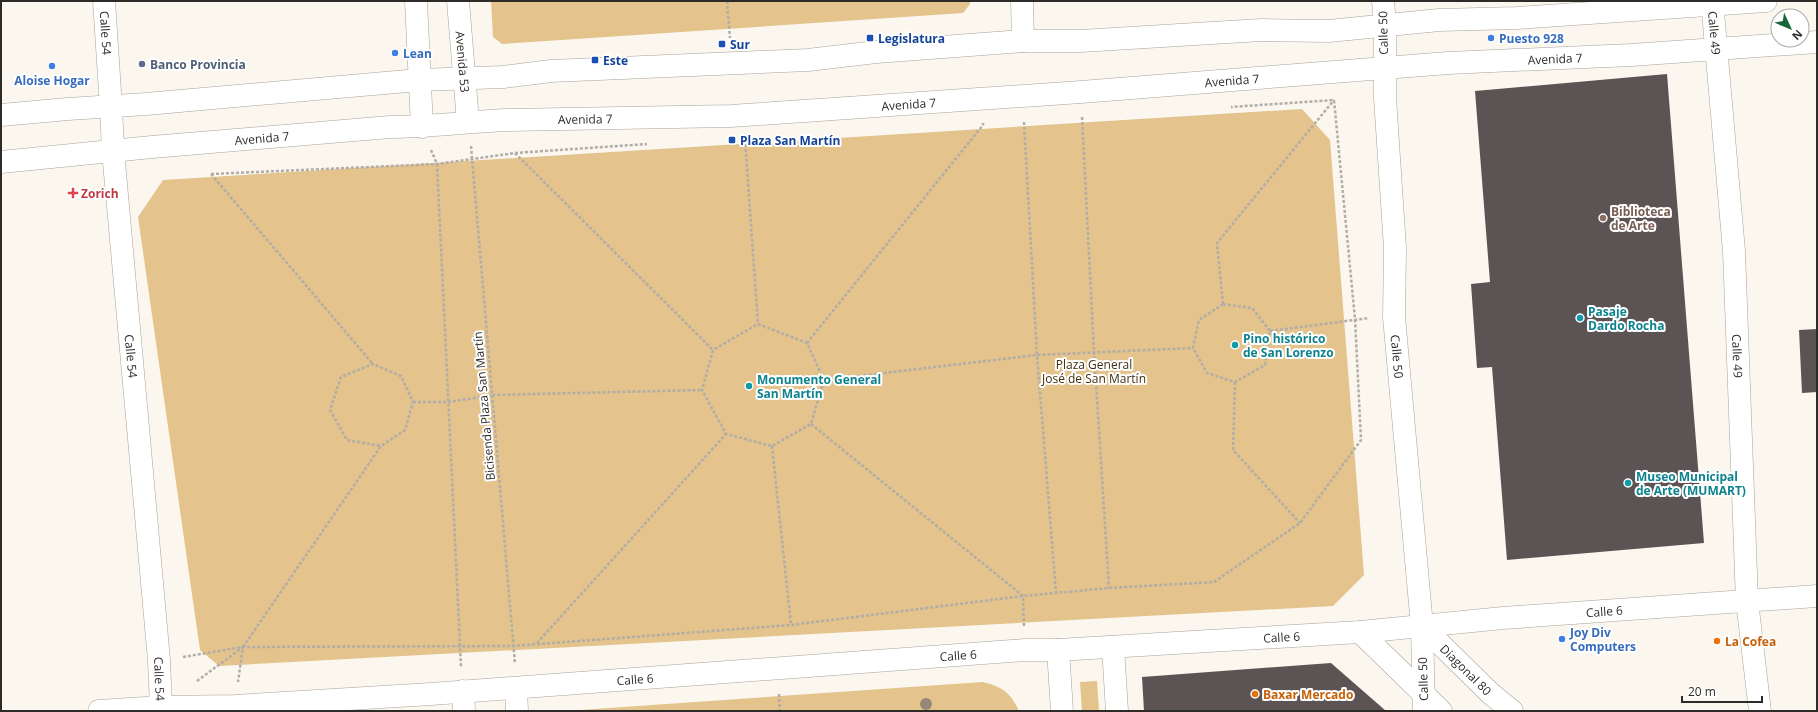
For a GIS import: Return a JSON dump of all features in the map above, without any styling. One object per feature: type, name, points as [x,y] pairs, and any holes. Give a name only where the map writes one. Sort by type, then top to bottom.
[{"type":"main road","name":"Calle 54","points":[[104,1],[112,107],[113,151],[159,660],[160,710]]},
{"type":"main road","points":[[416,1],[422,127]]},
{"type":"main road","name":"Avenida 53","points":[[458,1],[468,122]]},
{"type":"main road","points":[[1022,1],[1023,41]]},
{"type":"main road","name":"Calle 50","points":[[1383,1],[1385,24],[1384,68],[1395,248],[1394,317],[1422,626],[1424,703]]},
{"type":"main road","points":[[1,115],[112,107],[419,80],[503,77],[551,71],[808,60],[876,52],[1023,41],[1081,40],[1261,30],[1329,31],[1385,24],[1439,20],[1517,18],[1712,3],[1766,1]]},
{"type":"main road","name":"Calle 49","points":[[1712,3],[1734,251],[1747,601],[1760,711]]},
{"type":"main road","name":"Avenida 7","points":[[1,162],[390,127],[422,127],[505,120],[731,116],[1081,92],[1448,62],[1631,55],[1817,42]]},
{"type":"main road","name":"Calle 6","points":[[99,711],[232,709],[463,701],[516,688],[1025,650],[1058,650],[1360,632],[1503,618],[1817,596]]},
{"type":"main road","name":"Diagonal 80","points":[[1422,626],[1490,693],[1512,711]]},
{"type":"main road","points":[[1360,632],[1424,703],[1441,711]]},
{"type":"main road","points":[[1113,647],[1117,711]]},
{"type":"main road","points":[[1058,650],[1062,711]]},
{"type":"main road","points":[[516,688],[517,711]]},
{"type":"path","points":[[727,1],[730,39]]},
{"type":"path","points":[[1081,92],[1094,352],[1109,588]]},
{"type":"path","points":[[807,343],[983,125],[982,99]]},
{"type":"path","points":[[1224,108],[1334,100]]},
{"type":"path","points":[[1223,304],[1217,243],[1334,100]]},
{"type":"path","points":[[159,660],[243,648],[513,646],[791,625],[1022,596],[1109,588],[1214,582],[1300,523],[1361,440],[1355,318],[1334,100]]},
{"type":"path","points":[[1074,118],[1090,117]]},
{"type":"path","name":"Bicisenda Plaza San Martín","points":[[468,122],[516,688]]},
{"type":"path","points":[[1024,122],[1037,355],[1056,593]]},
{"type":"path","points":[[1018,123],[1032,122]]},
{"type":"path","points":[[976,126],[990,125]]},
{"type":"path","points":[[422,127],[437,164],[459,647],[463,701]]},
{"type":"path","points":[[737,138],[745,138],[758,324]]},
{"type":"path","points":[[192,684],[243,648],[381,446],[405,430],[413,402],[401,376],[373,364],[211,174],[437,164],[515,153],[650,144]]},
{"type":"path","points":[[515,153],[713,350]]},
{"type":"path","points":[[1223,304],[1252,308],[1270,331],[1265,365],[1235,382],[1207,373],[1193,348],[1199,320],[1223,304]]},
{"type":"path","points":[[1270,331],[1355,318],[1394,317]]},
{"type":"path","points":[[758,324],[807,343],[824,380],[811,424],[772,446],[726,434],[702,390],[713,350],[758,324]]},
{"type":"path","points":[[824,380],[1037,355],[1193,348]]},
{"type":"path","points":[[373,364],[341,377],[330,410],[347,440],[381,446]]},
{"type":"path","points":[[1235,382],[1233,450],[1300,523]]},
{"type":"path","points":[[413,402],[449,402],[492,395],[702,390]]},
{"type":"path","points":[[811,424],[1022,596],[1025,650]]},
{"type":"path","points":[[537,643],[726,434]]},
{"type":"path","points":[[772,446],[791,625]]},
{"type":"path","points":[[232,709],[243,648]]},
{"type":"path","points":[[778,689],[780,711]]},
{"type":"green space","points":[[491,1],[970,1],[970,4],[963,13],[502,44],[493,37]]},
{"type":"green space","name":"Plaza General José de San Martín","points":[[1302,109],[1330,140],[1364,575],[1333,606],[219,666],[200,650],[138,217],[163,180]]},
{"type":"green space","points":[[1097,681],[1099,711],[1082,711],[1080,682]]},
{"type":"green space","points":[[983,682],[1005,691],[1019,711],[566,711]]},
{"type":"building","name":"Pasaje Dardo Rocha","points":[[1667,74],[1704,543],[1507,560],[1492,367],[1477,368],[1471,284],[1490,282],[1475,91]]},
{"type":"building","points":[[1817,329],[1817,392],[1802,393],[1799,330]]},
{"type":"building","name":"Baxar Mercado","points":[[1331,663],[1386,711],[1144,711],[1142,677]]},
{"type":"place","name":"Legislatura","points":[[870,38]]},
{"type":"place","name":"Puesto 928","points":[[1491,38]]},
{"type":"place","name":"Sur","points":[[722,44]]},
{"type":"place","name":"Lean","points":[[395,53]]},
{"type":"place","name":"Este","points":[[595,60]]},
{"type":"place","name":"Banco Provincia","points":[[142,64]]},
{"type":"place","name":"Aloise Hogar","points":[[52,66]]},
{"type":"place","name":"Plaza San Martín","points":[[732,140]]},
{"type":"place","name":"Zorich","points":[[73,193]]},
{"type":"place","name":"Biblioteca de Arte","points":[[1603,218]]},
{"type":"place","name":"Pasaje Dardo Rocha","points":[[1580,318]]},
{"type":"place","name":"Pino histórico de San Lorenzo","points":[[1235,345]]},
{"type":"place","name":"Monumento General San Martín","points":[[749,386]]},
{"type":"place","name":"Museo Municipal de Arte (MUMART)","points":[[1628,483]]},
{"type":"place","name":"Joy Div Computers","points":[[1562,639]]},
{"type":"place","name":"La Cofea","points":[[1717,641]]},
{"type":"place","name":"Baxar Mercado","points":[[1255,694]]}]
